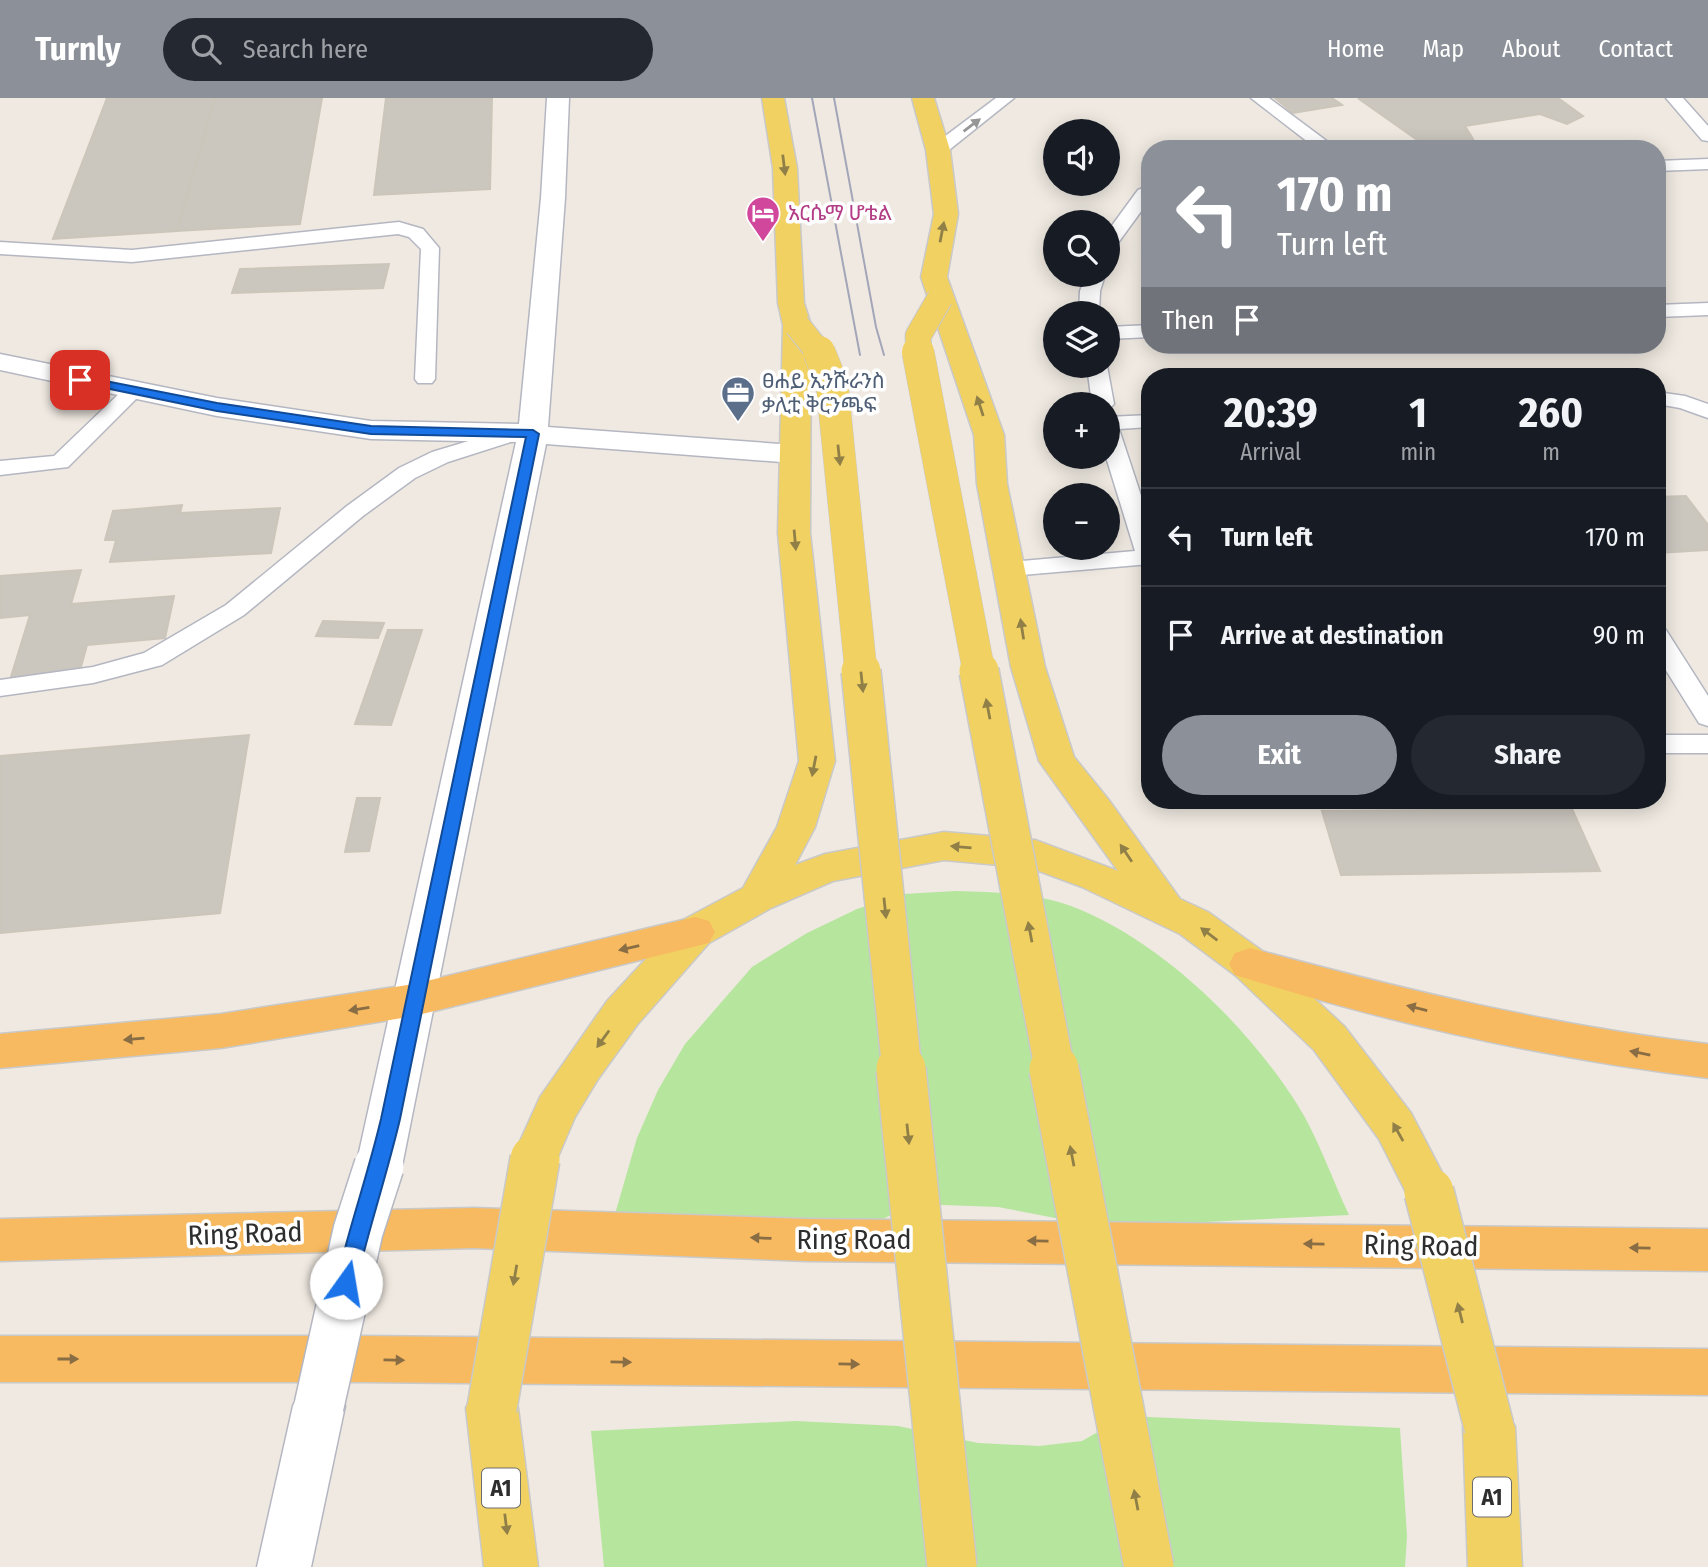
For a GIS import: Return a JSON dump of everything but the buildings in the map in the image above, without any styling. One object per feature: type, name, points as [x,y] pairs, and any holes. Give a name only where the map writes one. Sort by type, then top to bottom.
[{"type":"highway","points":[[0,1051],[221,1031],[414,1000],[695,932]]},
{"type":"highway","points":[[1250,964],[1431,1012],[1654,1056],[1708,1061]]},
{"type":"highway","name":"Ring Road","points":[[0,1240],[474,1228],[807,1240],[1708,1250]]},
{"type":"highway","points":[[0,1359],[363,1359],[1708,1373]]},
{"type":"main road","points":[[757,898],[796,827],[817,761],[793,533],[797,325],[791,303],[785,168],[773,98]]},
{"type":"main road","points":[[929,102],[946,214],[934,277],[989,435],[992,484],[1011,569],[1028,667],[1057,761],[1095,808],[1165,909]]},
{"type":"main road","points":[[940,299],[918,336],[917,345],[1149,1567]]},
{"type":"main road","points":[[797,325],[823,357],[832,384],[952,1567]]},
{"type":"main road","points":[[695,932],[757,898],[825,868],[944,846],[1035,854],[1096,877],[1194,923],[1250,964]]},
{"type":"main road","name":"A1","points":[[511,1567],[492,1408],[535,1159],[556,1110],[583,1067],[622,1013],[695,932]]},
{"type":"main road","name":"A1","points":[[1250,964],[1329,1038],[1395,1126],[1429,1192],[1489,1427],[1495,1567]]},
{"type":"street","points":[[284,1567],[358,1231],[379,1166],[414,1000],[524,433],[553,198],[558,98]]},
{"type":"street","points":[[0,362],[133,391],[371,430],[524,433],[794,454]]},
{"type":"lane","points":[[937,150],[1006,98]]},
{"type":"lane","points":[[1259,98],[1316,140]]},
{"type":"lane","points":[[1674,98],[1708,136]]},
{"type":"lane","points":[[1666,166],[1708,164]]},
{"type":"lane","points":[[1120,226],[1141,197]]},
{"type":"lane","points":[[0,248],[132,256],[399,228],[416,233],[430,248],[425,379]]},
{"type":"lane","points":[[1666,311],[1708,309]]},
{"type":"lane","points":[[1120,332],[1141,331]]},
{"type":"lane","points":[[0,468],[60,462],[133,391]]},
{"type":"lane","points":[[1666,399],[1685,402],[1708,412]]},
{"type":"lane","points":[[1120,425],[1141,422]]},
{"type":"lane","points":[[0,688],[93,675],[153,659],[235,610],[355,511],[407,473],[440,457],[524,433]]},
{"type":"lane","points":[[1120,465],[1141,532]]},
{"type":"lane","points":[[1011,569],[1141,559]]},
{"type":"lane","points":[[1666,650],[1708,717]]},
{"type":"lane","points":[[1666,744],[1708,744]]},
{"type":"green space","points":[[956,891],[1029,896],[1071,906],[1137,940],[1168,962],[1227,1015],[1276,1074],[1312,1130],[1349,1215],[1164,1224],[1071,1221],[998,1207],[943,1205],[903,1209],[861,1230],[613,1221],[637,1138],[658,1090],[685,1044],[752,967],[807,933],[857,909],[903,894]]},
{"type":"green space","points":[[1126,1416],[1400,1428],[1407,1536],[1405,1567],[604,1567],[591,1431],[796,1421],[898,1426],[978,1443],[1039,1446],[1082,1441]]},
{"type":"tram line","points":[[812,98],[860,355]]},
{"type":"tram line","points":[[834,98],[876,327],[884,355]]},
{"type":"place","name":"አርሴማ ሆቴል","points":[[763,243]]},
{"type":"place","name":"ፀሐይ ኢንሹራንስ ቃሊቲ ቅርንጫፍ","points":[[738,423]]},
{"type":"route","points":[[80,380],[217,407],[371,430],[533,434],[390,1119],[346,1283]]}]
